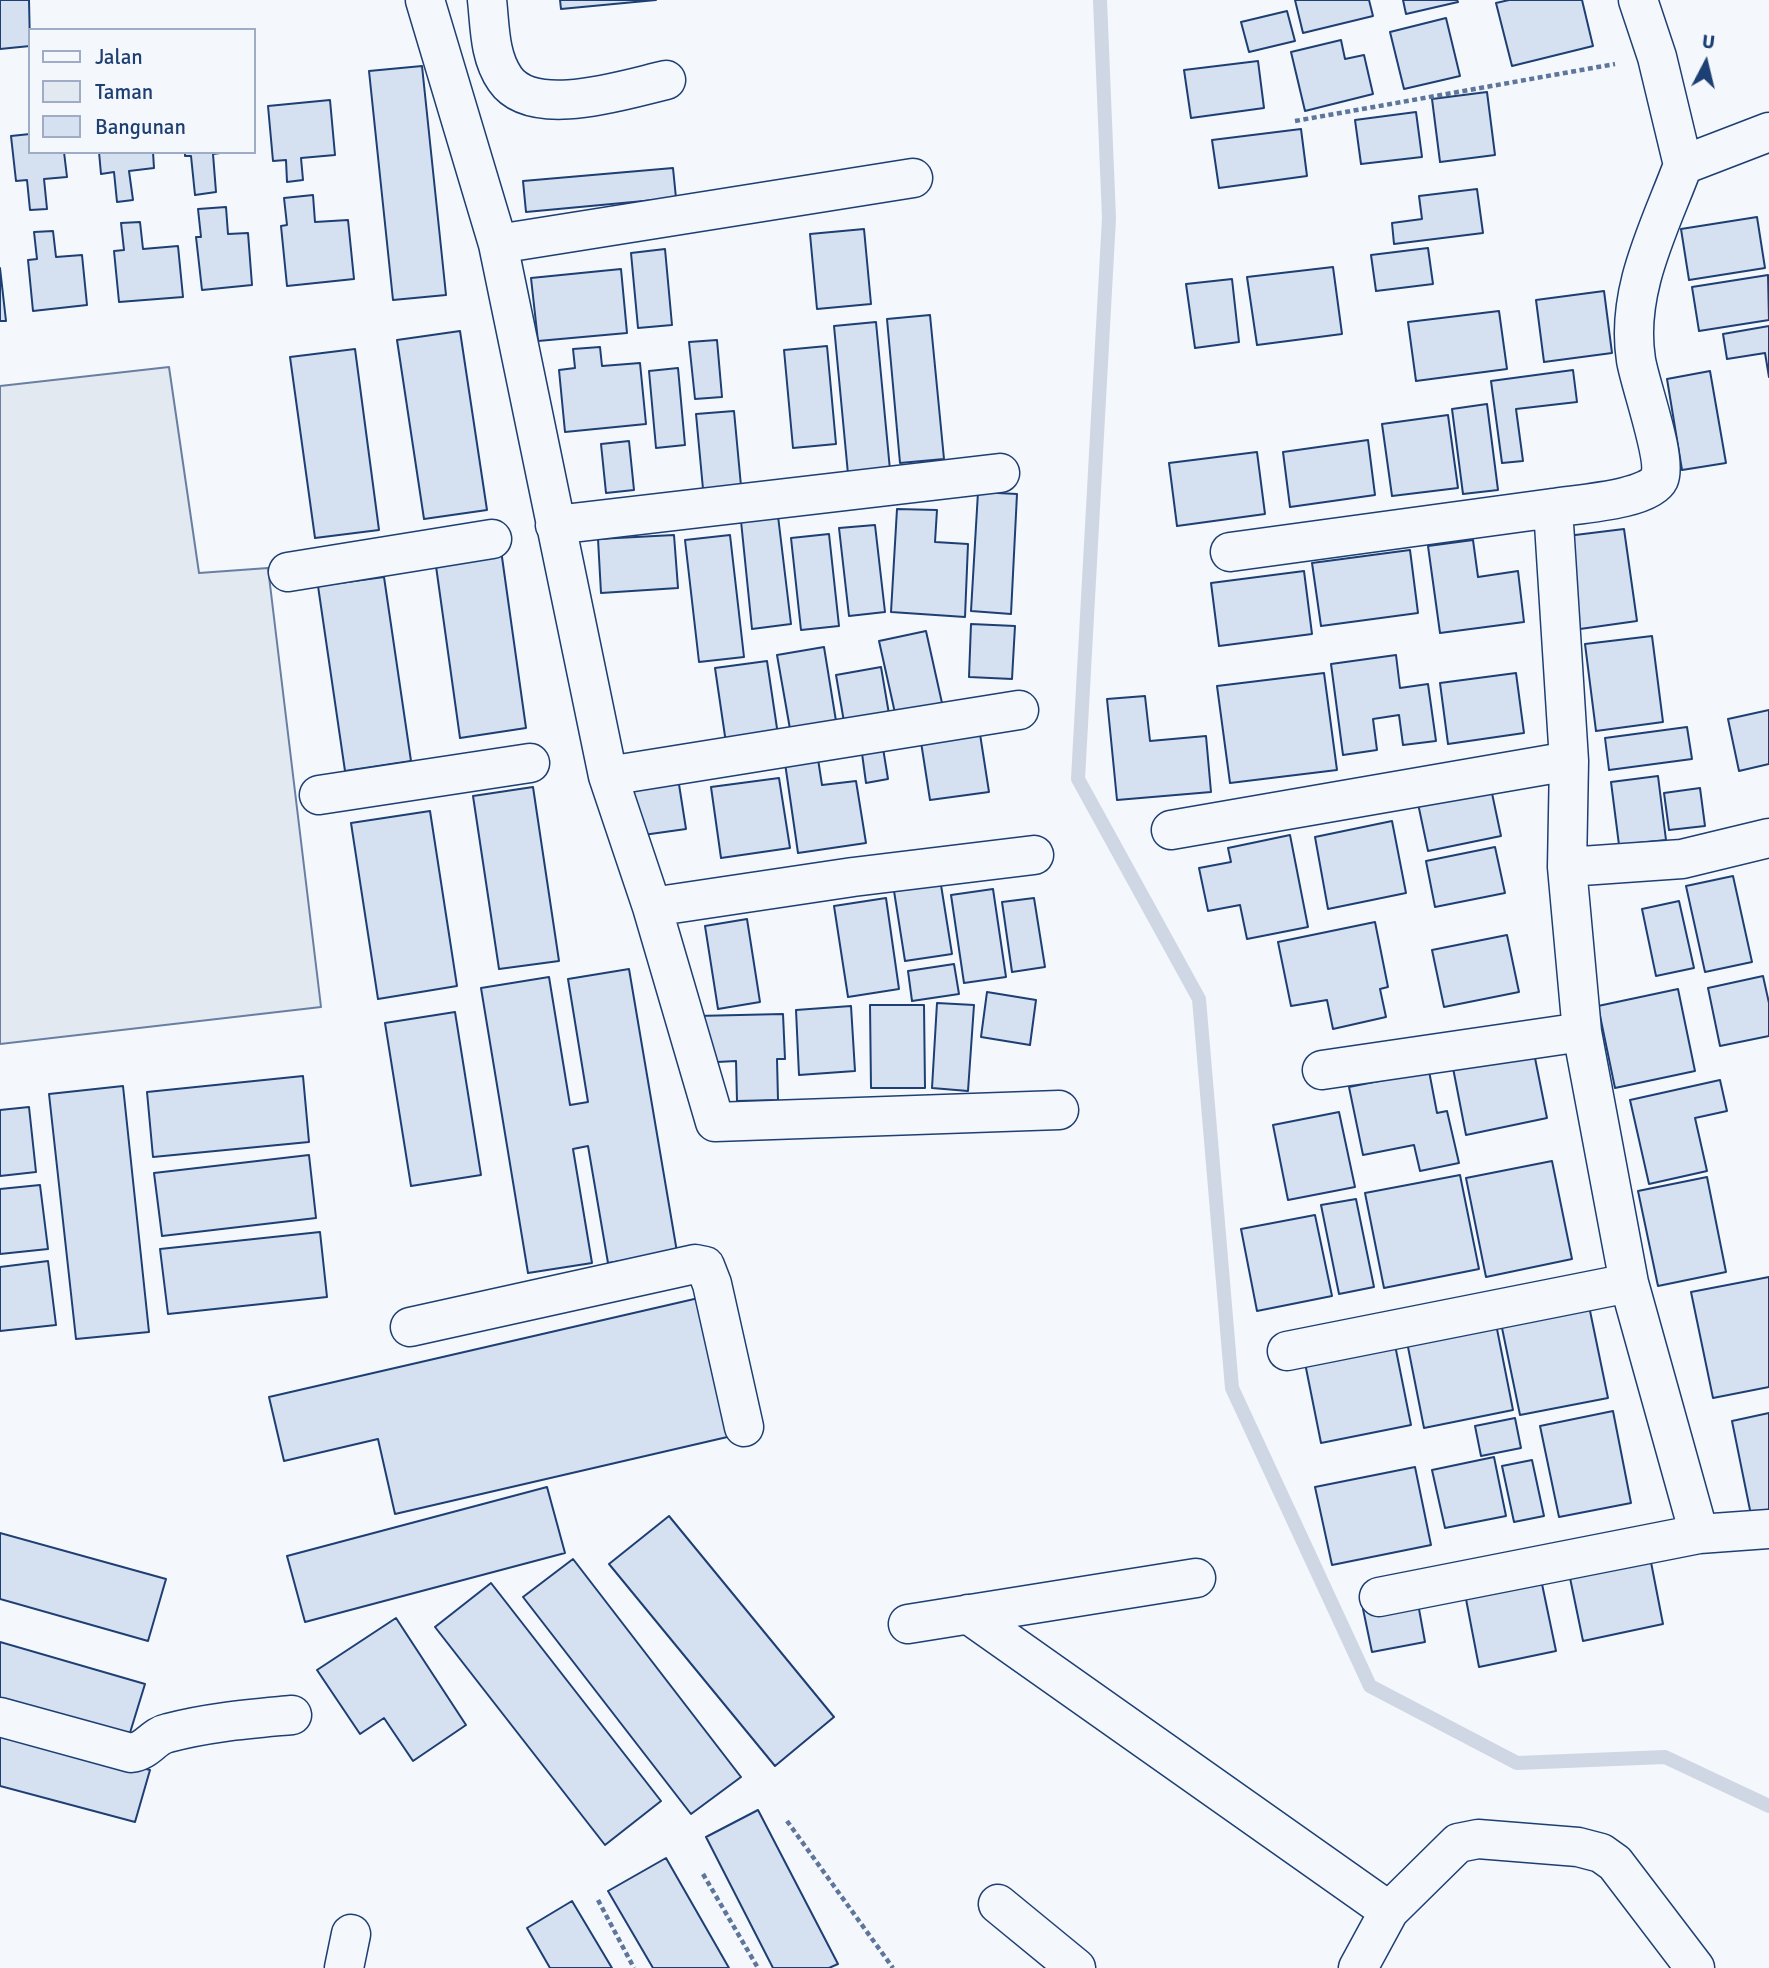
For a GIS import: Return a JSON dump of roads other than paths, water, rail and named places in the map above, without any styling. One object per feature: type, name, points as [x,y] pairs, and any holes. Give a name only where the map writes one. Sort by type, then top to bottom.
[{"type":"street","points":[[425,0],[498,244],[608,776],[652,907],[715,1122],[1059,1110]]},
{"type":"street","points":[[487,0],[492,50],[506,80],[529,96],[568,101],[666,80]]},
{"type":"street","points":[[1230,552],[1644,493],[1658,480],[1662,462],[1635,357],[1634,324],[1643,266],[1683,164],[1657,57],[1638,0]]},
{"type":"street","points":[[1683,164],[1769,132]]},
{"type":"street","points":[[498,244],[913,178]]},
{"type":"street","points":[[555,525],[1000,472]]},
{"type":"street","points":[[1553,508],[1569,761],[1567,867],[1582,1032],[1629,1283],[1699,1534]]},
{"type":"street","points":[[288,572],[492,539]]},
{"type":"street","points":[[608,776],[1019,710]]},
{"type":"street","points":[[1171,830],[1569,761]]},
{"type":"street","points":[[319,795],[530,764]]},
{"type":"street","points":[[1567,867],[1682,859],[1769,838]]},
{"type":"street","points":[[652,907],[853,877],[1034,855]]},
{"type":"street","points":[[1322,1070],[1582,1032]]},
{"type":"street","points":[[410,1327],[695,1265],[705,1266],[712,1284],[744,1427]]},
{"type":"street","points":[[1287,1351],[1629,1283]]},
{"type":"street","points":[[1379,1597],[1699,1534],[1769,1529]]},
{"type":"street","points":[[908,1624],[1196,1578]]},
{"type":"street","points":[[968,1614],[1389,1911]]},
{"type":"street","points":[[0,1717],[131,1753],[142,1752],[164,1733],[230,1720],[292,1715]]},
{"type":"street","points":[[1358,1968],[1389,1911],[1458,1843],[1467,1840],[1578,1847],[1601,1853],[1615,1863],[1695,1968]]},
{"type":"street","points":[[998,1904],[1076,1968]]},
{"type":"waterway","points":[[1100,0],[1109,218],[1078,779],[1199,999],[1232,1388],[1370,1686],[1517,1763],[1665,1757],[1769,1806]]}]
